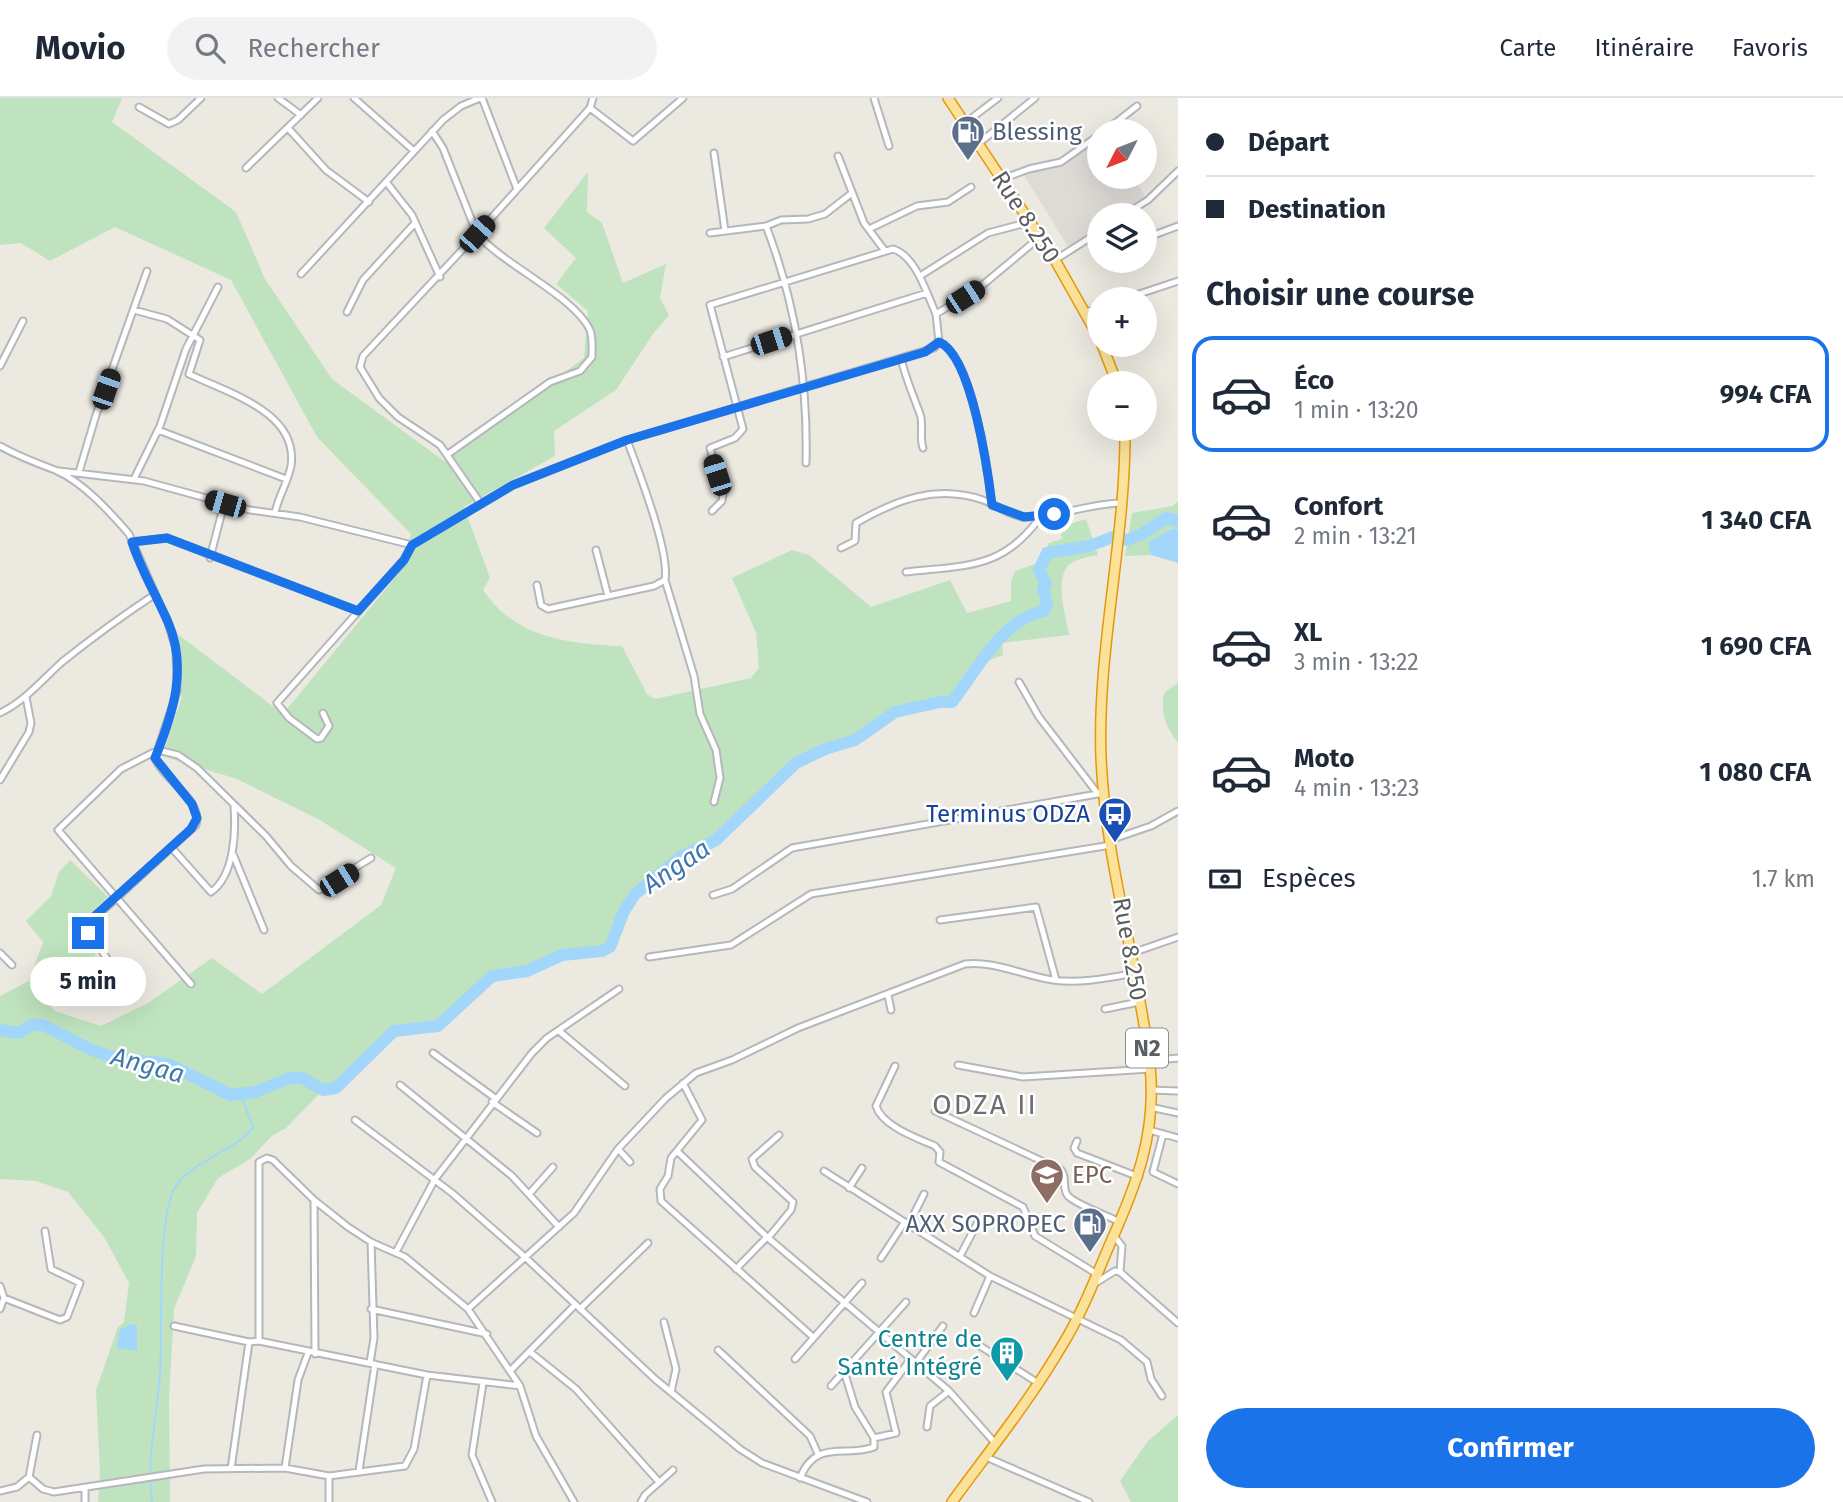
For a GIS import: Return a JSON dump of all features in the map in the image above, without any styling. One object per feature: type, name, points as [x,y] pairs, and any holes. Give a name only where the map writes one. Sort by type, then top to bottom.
[{"type":"highway","name":"Rue 8.250","points":[[948,98],[1055,260],[1086,313]]},
{"type":"highway","name":"Rue 8.250","points":[[952,1502],[1038,1383],[1076,1321],[1139,1177],[1149,1130],[1149,1065],[1136,973],[1101,794],[1104,677],[1122,503],[1125,441]]},
{"type":"street","points":[[139,107],[169,124],[178,120],[201,98]]},
{"type":"street","points":[[278,98],[301,115]]},
{"type":"street","points":[[246,169],[318,98]]},
{"type":"street","points":[[354,98],[414,151]]},
{"type":"street","points":[[301,274],[452,111],[481,98],[517,189]]},
{"type":"street","points":[[481,504],[440,444],[398,417],[379,398],[360,367],[363,356],[440,277],[590,108],[593,98]]},
{"type":"street","points":[[590,108],[633,141],[682,98]]},
{"type":"street","points":[[874,98],[889,146]]},
{"type":"street","points":[[965,123],[998,98]]},
{"type":"street","points":[[978,144],[1035,98]]},
{"type":"street","points":[[1120,119],[1137,106]]},
{"type":"street","points":[[288,128],[326,170],[369,202]]},
{"type":"street","points":[[432,131],[443,148],[477,234],[496,255],[567,304],[582,319],[590,331],[592,357],[580,371],[550,382],[448,454]]},
{"type":"street","points":[[1002,179],[1029,169],[1061,162],[1087,144]]},
{"type":"street","points":[[714,153],[725,231]]},
{"type":"street","points":[[838,156],[869,229],[885,251]]},
{"type":"street","points":[[1142,203],[1178,171]]},
{"type":"street","points":[[387,183],[400,196],[440,277]]},
{"type":"street","points":[[869,229],[916,205],[948,202],[971,187]]},
{"type":"street","points":[[710,233],[766,226],[775,221],[803,220],[825,214],[852,193]]},
{"type":"street","points":[[919,276],[988,233],[1030,222]]},
{"type":"street","points":[[347,312],[363,280],[415,223]]},
{"type":"street","points":[[766,226],[785,282],[805,387],[806,463]]},
{"type":"street","points":[[1157,234],[1178,226]]},
{"type":"street","points":[[936,314],[979,288],[1040,237]]},
{"type":"street","points":[[1055,260],[1087,240]]},
{"type":"street","points":[[323,713],[329,726],[321,738],[317,739],[289,718],[277,703],[404,560],[412,545],[513,485],[627,440],[737,406],[901,359],[934,348],[939,342],[936,314],[919,276],[897,250],[885,251],[710,305],[723,357],[737,406],[743,429],[735,438],[710,448],[723,494],[722,501],[712,511]]},
{"type":"street","points":[[79,472],[96,415],[147,271]]},
{"type":"street","points":[[1157,288],[1178,281]]},
{"type":"street","points":[[134,479],[158,430],[193,336],[218,287]]},
{"type":"street","points":[[723,357],[927,292]]},
{"type":"street","points":[[134,310],[167,319],[200,340],[189,373],[264,409],[286,434],[292,450],[275,513]]},
{"type":"street","points":[[0,366],[23,321]]},
{"type":"street","points":[[939,342],[950,349],[968,389],[985,442],[992,505]]},
{"type":"street","points":[[901,359],[909,393],[920,415],[919,435],[923,448]]},
{"type":"street","points":[[158,430],[286,479]]},
{"type":"street","points":[[627,440],[645,487],[659,542],[665,580],[694,676],[701,714],[716,750],[720,779],[714,802]]},
{"type":"street","points":[[0,446],[57,471],[94,498],[120,523],[132,542],[168,623],[176,649],[177,692],[156,762],[197,813],[195,825],[115,897],[85,929],[115,970]]},
{"type":"street","points":[[57,471],[134,479],[225,504],[412,545]]},
{"type":"street","points":[[841,548],[855,541],[856,523],[884,507],[922,494],[960,495],[1024,517],[1041,516],[1099,503],[1122,503]]},
{"type":"street","points":[[210,557],[225,504]]},
{"type":"street","points":[[906,572],[993,560],[1022,539],[1041,516]]},
{"type":"street","points":[[132,542],[167,538],[210,557],[358,611]]},
{"type":"street","points":[[596,550],[608,596]]},
{"type":"street","points":[[537,584],[541,605],[548,609],[653,586],[665,580]]},
{"type":"street","points":[[0,713],[26,697],[38,683],[84,645],[154,595]]},
{"type":"street","points":[[713,895],[732,889],[792,848],[1101,794],[1039,717],[1019,682]]},
{"type":"street","points":[[0,780],[29,732],[31,723],[26,697]]},
{"type":"street","points":[[191,984],[58,830],[121,769],[158,750],[188,760],[319,890],[371,858]]},
{"type":"street","points":[[234,807],[233,854],[264,930]]},
{"type":"street","points":[[649,957],[732,945],[811,894],[1110,842],[1151,826],[1178,811]]},
{"type":"street","points":[[171,847],[211,892],[218,886],[233,854]]},
{"type":"street","points":[[940,920],[1036,907],[1056,980]]},
{"type":"street","points":[[1132,953],[1178,937]]},
{"type":"street","points":[[0,953],[12,965]]},
{"type":"street","points":[[468,1309],[574,1213],[618,1149],[682,1083],[696,1073],[732,1060],[798,1028],[970,963],[1056,980],[1083,981],[1136,973]]},
{"type":"street","points":[[396,1252],[435,1179],[541,1042],[619,989]]},
{"type":"street","points":[[888,995],[891,1010]]},
{"type":"street","points":[[1105,1009],[1139,1002]]},
{"type":"street","points":[[559,1031],[625,1086]]},
{"type":"street","points":[[433,1053],[537,1133]]},
{"type":"street","points":[[958,1065],[1023,1077],[1149,1065],[1178,1058]]},
{"type":"street","points":[[895,1066],[876,1106],[878,1113],[900,1129],[935,1146],[943,1164],[1023,1207],[1035,1236],[1097,1274]]},
{"type":"street","points":[[682,1083],[702,1120],[671,1158],[668,1176],[660,1189],[661,1201],[814,1337]]},
{"type":"street","points":[[400,1085],[530,1193],[559,1227]]},
{"type":"street","points":[[1150,1090],[1178,1091]]},
{"type":"street","points":[[1150,1107],[1178,1113]]},
{"type":"street","points":[[934,1111],[1061,1170],[1069,1198],[1120,1222]]},
{"type":"street","points":[[355,1120],[435,1179],[526,1258],[671,1392],[740,1449],[762,1463],[867,1502]]},
{"type":"street","points":[[1149,1130],[1178,1138]]},
{"type":"street","points":[[1163,1134],[1153,1172],[1178,1184]]},
{"type":"street","points":[[736,1269],[791,1210],[793,1202],[755,1167],[752,1159],[779,1135]]},
{"type":"street","points":[[1077,1141],[1074,1148],[1077,1153],[1139,1177]]},
{"type":"street","points":[[618,1149],[630,1162]]},
{"type":"street","points":[[678,1152],[767,1237],[877,1333],[949,1391],[995,1443]]},
{"type":"street","points":[[260,1341],[259,1162],[270,1158],[314,1200],[371,1242],[396,1252],[468,1309],[520,1386],[537,1437],[574,1502]]},
{"type":"street","points":[[530,1193],[553,1167]]},
{"type":"street","points":[[849,1188],[862,1168]]},
{"type":"street","points":[[824,1171],[989,1276],[1054,1306],[1076,1321],[1101,1329],[1144,1358],[1151,1379],[1162,1396]]},
{"type":"street","points":[[881,1258],[906,1225],[924,1194]]},
{"type":"street","points":[[285,1468],[298,1380],[312,1353],[314,1200]]},
{"type":"street","points":[[960,1256],[978,1222]]},
{"type":"street","points":[[4,1298],[61,1320],[67,1317],[80,1283],[51,1269],[45,1231]]},
{"type":"street","points":[[1114,1236],[1122,1246],[1120,1272]]},
{"type":"street","points":[[359,1471],[372,1364],[371,1242]]},
{"type":"street","points":[[510,1371],[648,1244]]},
{"type":"street","points":[[1092,1285],[1115,1271],[1120,1272],[1178,1322]]},
{"type":"street","points":[[974,1313],[989,1276]]},
{"type":"street","points":[[795,1359],[862,1283]]},
{"type":"street","points":[[0,1286],[4,1298],[0,1309]]},
{"type":"street","points":[[831,1386],[906,1302]]},
{"type":"street","points":[[371,1308],[487,1334]]},
{"type":"street","points":[[664,1322],[676,1369],[671,1392]]},
{"type":"street","points":[[174,1326],[427,1375],[520,1386]]},
{"type":"street","points":[[874,1438],[896,1433],[886,1392],[943,1326]]},
{"type":"street","points":[[231,1469],[249,1342]]},
{"type":"street","points":[[977,1344],[1038,1383]]},
{"type":"street","points":[[718,1350],[810,1436],[818,1454]]},
{"type":"street","points":[[530,1352],[576,1389],[659,1482]]},
{"type":"street","points":[[800,1478],[808,1462],[818,1454],[873,1448],[874,1438],[855,1407],[844,1371]]},
{"type":"street","points":[[29,1477],[43,1489],[54,1492],[190,1470],[285,1468],[329,1476],[405,1465],[410,1461],[427,1375]]},
{"type":"street","points":[[483,1383],[472,1462],[492,1502]]},
{"type":"street","points":[[927,1427],[930,1406],[949,1391]]},
{"type":"street","points":[[0,1491],[17,1487],[29,1477],[37,1435]]},
{"type":"street","points":[[986,1457],[1089,1502]]},
{"type":"street","points":[[641,1502],[673,1470]]},
{"type":"street","points":[[329,1476],[329,1502]]},
{"type":"street","points":[[85,1489],[85,1502]]},
{"type":"shaded area","points":[[1087,148],[1087,189],[1140,189],[1146,198],[1138,203],[1087,203],[1087,237],[1069,248],[1022,172],[1061,165]]},
{"type":"green space","points":[[0,98],[122,98],[112,122],[236,212],[265,279],[332,379],[444,461],[584,358],[588,311],[556,284],[576,258],[544,228],[588,172],[587,212],[602,223],[623,283],[666,264],[660,298],[669,315],[653,334],[616,390],[554,431],[555,456],[464,507],[490,578],[483,590],[496,606],[511,619],[544,635],[582,643],[622,646],[647,694],[655,699],[751,678],[759,668],[756,633],[732,578],[792,550],[809,555],[871,607],[950,580],[967,613],[1011,601],[1011,581],[1015,571],[1040,562],[1049,543],[1062,539],[1060,527],[1086,519],[1098,555],[1073,562],[1064,574],[1062,600],[1069,635],[1002,643],[1003,655],[985,662],[952,702],[895,712],[855,740],[825,749],[796,763],[716,840],[681,857],[635,894],[624,911],[610,947],[602,951],[562,955],[527,971],[492,976],[438,1026],[394,1031],[336,1088],[323,1090],[286,1128],[272,1136],[250,1159],[218,1178],[197,1213],[196,1256],[174,1309],[169,1398],[170,1502],[98,1502],[100,1473],[96,1390],[118,1327],[124,1322],[129,1283],[104,1237],[68,1192],[36,1181],[0,1179],[0,996],[29,981],[43,942],[26,921],[51,896],[59,872],[70,860],[108,897],[75,928],[96,955],[43,996],[55,1011],[101,1026],[148,1003],[212,958],[262,994],[381,905],[396,868],[318,819],[237,779],[162,756],[182,697],[175,632],[283,714],[402,569],[411,534],[317,437],[231,280],[115,227],[50,261],[21,243],[0,245]]},
{"type":"green space","points":[[1178,501],[1178,530],[1173,528],[1149,542],[1151,555],[1125,556],[1132,513],[1173,506]]},
{"type":"green space","points":[[1178,683],[1178,743],[1167,725],[1163,707],[1164,693]]},
{"type":"green space","points":[[1178,1415],[1178,1502],[1131,1502],[1120,1481],[1148,1441]]},
{"type":"water","points":[[1173,528],[1178,530],[1178,563],[1151,555],[1148,542]]},
{"type":"water","points":[[132,1324],[137,1325],[137,1351],[117,1348],[120,1329]]},
{"type":"waterway","name":"Angaa","points":[[0,1030],[19,1033],[32,1025],[43,1025],[92,1050],[116,1058],[168,1064],[231,1095],[255,1092],[290,1078],[302,1078],[323,1090],[336,1088],[394,1031],[438,1026],[492,976],[527,971],[562,955],[602,951],[610,947],[624,911],[635,894],[681,857],[716,840],[796,763],[825,749],[855,740],[895,712],[952,702],[1003,635],[1015,624],[1044,611],[1047,603],[1043,588],[1046,584],[1039,570],[1047,553],[1089,546],[1113,537],[1127,540],[1142,534],[1166,518],[1178,521]]},
{"type":"waterway","points":[[152,1502],[150,1470],[160,1373],[165,1223],[176,1186],[184,1177],[235,1144],[253,1128],[241,1095]]},
{"type":"place","name":"Blessing","points":[[968,162]]},
{"type":"place","name":"Terminus ODZA","points":[[1115,844]]},
{"type":"place","name":"EPC","points":[[1047,1205]]},
{"type":"place","name":"AXX SOPROPEC","points":[[1090,1254]]},
{"type":"place","name":"Centre de Santé Intégré","points":[[1007,1383]]},
{"type":"district","name":"ODZA II","points":[[985,1104]]},
{"type":"route","points":[[88,933],[85,929],[87,923],[191,829],[197,818],[192,804],[155,758],[177,692],[176,649],[168,623],[132,542],[167,538],[358,611],[404,560],[412,545],[513,485],[627,440],[925,352],[939,342],[950,349],[968,389],[985,442],[992,505],[1024,517],[1054,514]]}]
